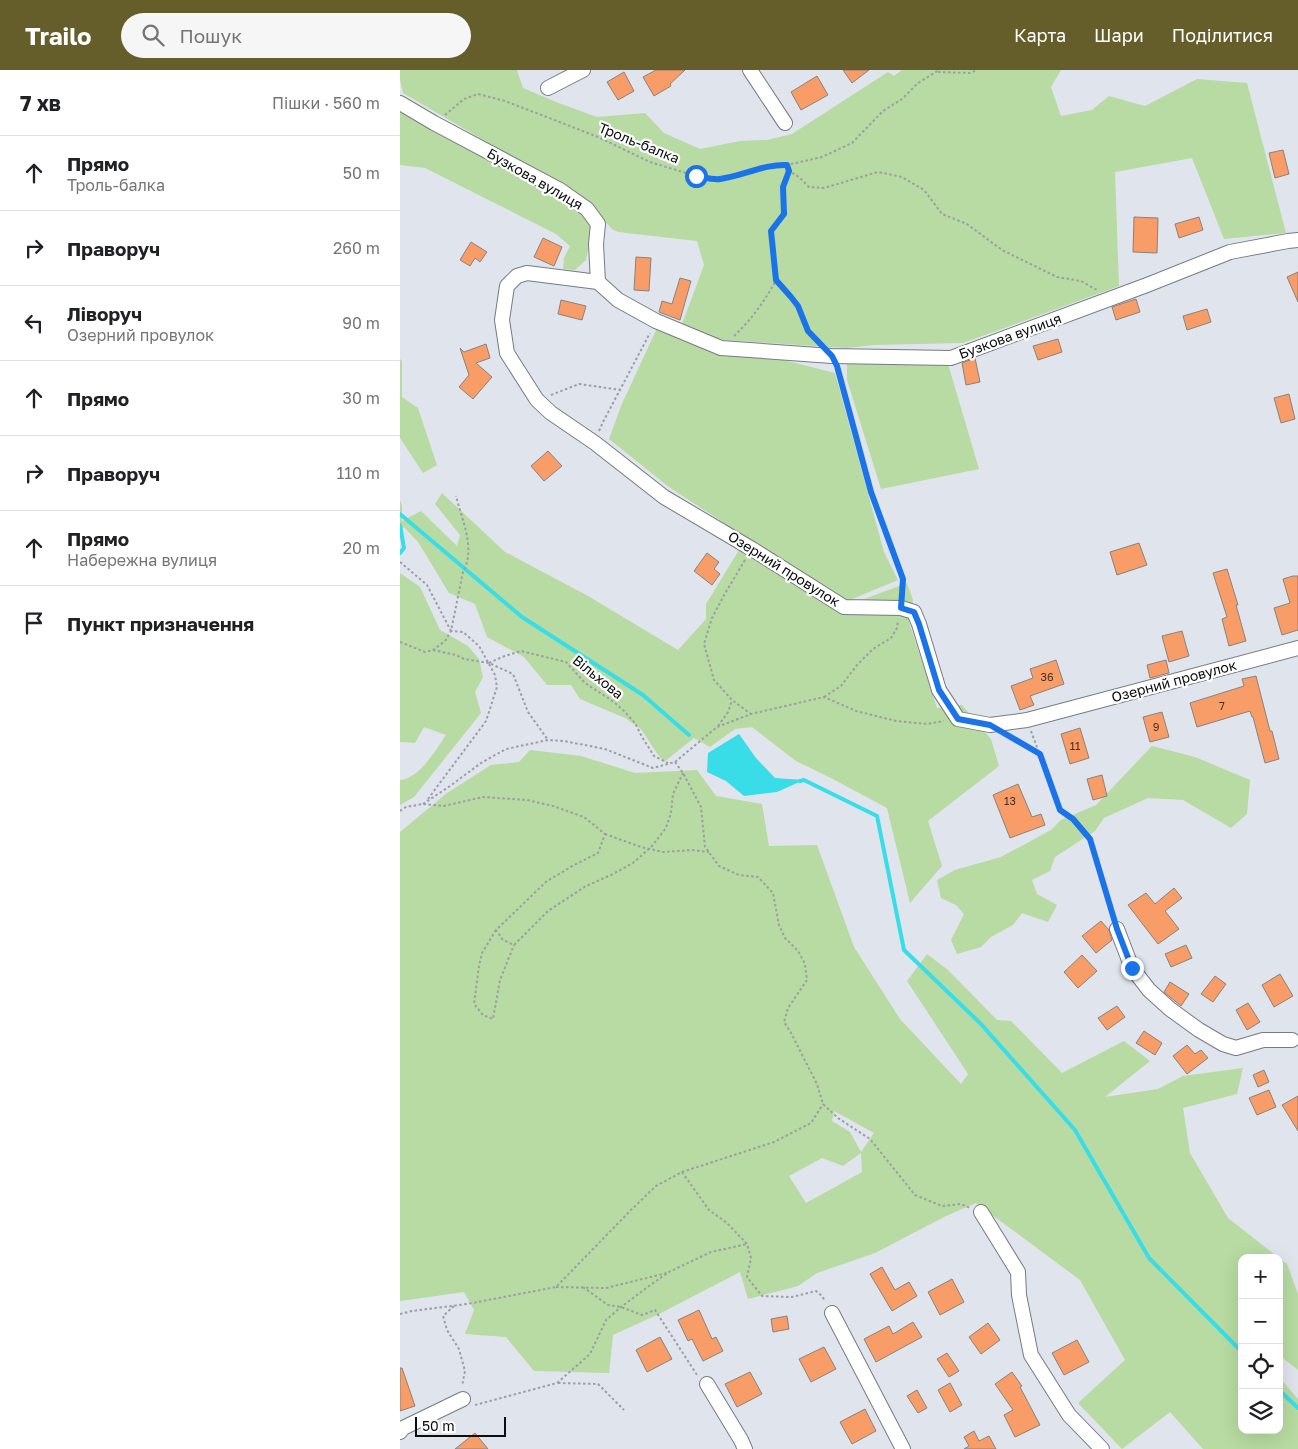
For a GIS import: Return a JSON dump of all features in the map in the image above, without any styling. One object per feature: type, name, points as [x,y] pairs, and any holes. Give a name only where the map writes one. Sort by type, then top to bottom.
[{"type":"street","points":[[548,88],[583,70]]},
{"type":"street","points":[[750,70],[785,123]]},
{"type":"street","name":"Бузкова вулиця","points":[[400,103],[560,190],[587,209],[598,224],[596,244],[598,282],[618,300],[656,321],[721,348],[832,356],[951,358],[1230,252],[1298,240]]},
{"type":"street","name":"Озерний провулок","points":[[598,282],[527,273],[517,276],[507,286],[502,320],[508,353],[537,400],[551,413],[595,443],[664,497],[752,549],[844,607],[901,608]]},
{"type":"street","points":[[901,608],[914,612],[939,690],[958,719]]},
{"type":"street","name":"Озерний провулок","points":[[958,719],[990,725],[1027,720],[1298,648]]},
{"type":"street","points":[[1117,929],[1132,968],[1149,990],[1170,1009],[1199,1030],[1222,1044],[1236,1048],[1263,1040],[1296,1040]]},
{"type":"street","points":[[980,1212],[1018,1272],[1020,1295],[1031,1355],[1069,1415],[1102,1449]]},
{"type":"street","points":[[832,1313],[903,1449]]},
{"type":"street","points":[[707,1384],[745,1449]]},
{"type":"street","points":[[400,1432],[403,1428],[462,1394]]},
{"type":"path","name":"Троль-балка","points":[[434,123],[464,99],[478,94],[505,101],[598,137],[650,162],[696,176],[718,179],[754,171],[774,164],[787,165],[822,157],[852,143],[883,111],[902,99],[918,83],[939,70]]},
{"type":"path","points":[[936,72],[970,73],[977,70]]},
{"type":"path","points":[[721,348],[754,314],[776,280],[771,231],[784,214],[783,187],[789,171],[787,165]]},
{"type":"path","points":[[789,171],[799,177],[809,187],[824,188],[878,172],[902,177],[924,190],[942,214],[967,224],[1002,250],[1057,277],[1081,281],[1112,298]]},
{"type":"path","points":[[718,727],[751,714],[824,697],[841,686],[873,650],[891,638],[897,628],[901,608],[903,579],[871,492],[837,366],[832,356],[808,331],[798,306],[776,280]]},
{"type":"path","points":[[595,443],[603,422],[656,321]]},
{"type":"path","points":[[537,400],[579,384],[621,390]]},
{"type":"path","points":[[400,642],[425,652],[433,650],[445,641],[451,631],[463,572],[468,564],[469,544],[456,496]]},
{"type":"path","points":[[751,714],[732,700],[714,680],[704,644],[712,618],[723,596],[752,549]]},
{"type":"path","points":[[400,562],[427,585],[451,631]]},
{"type":"path","points":[[423,804],[486,721],[497,687],[495,675],[479,646],[463,632],[451,631]]},
{"type":"path","points":[[433,650],[489,664],[513,674],[528,712],[548,740]]},
{"type":"path","name":"Вільхова","points":[[489,664],[502,657],[521,652],[566,662],[585,683],[624,711],[636,723],[654,756],[670,764]]},
{"type":"path","points":[[824,697],[856,711],[896,721],[926,724],[958,719]]},
{"type":"path","points":[[427,800],[481,763],[506,749],[548,740],[564,741],[605,749],[653,768],[670,764],[718,727],[728,712],[732,700]]},
{"type":"path","points":[[1027,720],[1060,810],[1073,819],[1090,839],[1117,929]]},
{"type":"path","points":[[990,725],[1040,754]]},
{"type":"path","points":[[675,762],[701,807],[706,846],[709,852],[719,866],[739,875],[758,877],[773,893],[779,925],[785,938],[798,951],[805,964],[807,980],[788,1008],[784,1022],[817,1084],[823,1104],[838,1118],[870,1139],[915,1195],[942,1206],[961,1204],[980,1212]]},
{"type":"path","points":[[605,834],[598,853],[547,881],[496,930],[482,953],[479,966],[474,1004],[483,1016],[493,1019],[500,980],[514,945],[548,912],[586,886],[611,876],[633,864],[649,849],[666,828],[671,813],[673,794],[683,773]]},
{"type":"path","points":[[400,811],[406,807],[423,804],[444,806],[483,797],[527,800],[553,806],[584,817],[605,834],[649,849],[663,852],[692,850],[709,852]]},
{"type":"path","points":[[496,930],[503,940],[514,945]]},
{"type":"path","points":[[556,1287],[656,1186],[682,1172],[774,1142],[811,1123],[823,1104]]},
{"type":"path","points":[[682,1172],[709,1210],[727,1223],[747,1244],[751,1258],[747,1277],[762,1296],[792,1297],[816,1291],[822,1296],[832,1313]]},
{"type":"path","points":[[557,1382],[590,1354],[606,1320],[669,1272],[710,1252],[747,1244]]},
{"type":"path","points":[[400,1314],[556,1287],[606,1288],[669,1272]]},
{"type":"path","points":[[582,1287],[608,1305],[621,1307],[642,1315],[655,1310],[701,1382],[707,1384]]},
{"type":"path","points":[[455,1306],[443,1316],[447,1330],[459,1349],[465,1371],[462,1394],[469,1406],[557,1382],[598,1384],[624,1410]]},
{"type":"green space","points":[[400,70],[517,70],[523,88],[597,117],[645,113],[664,133],[700,149],[740,141],[767,140],[792,134],[888,72],[894,76],[902,70],[1061,70],[1051,87],[1061,116],[1092,110],[1109,96],[1145,106],[1197,79],[1247,83],[1286,233],[1224,239],[1192,158],[1115,172],[1119,286],[963,343],[874,345],[846,348],[724,340],[681,327],[704,265],[697,241],[618,232],[612,229],[583,198],[403,93]]},
{"type":"green space","points":[[400,109],[557,195],[583,212],[590,222],[591,228],[586,260],[575,270],[563,269],[564,258],[570,246],[556,234],[425,168],[400,165]]},
{"type":"green space","points":[[658,326],[723,356],[776,358],[835,373],[884,552],[898,580],[845,602],[669,487],[609,439],[621,406]]},
{"type":"green space","points":[[400,359],[402,361],[402,397],[418,408],[437,465],[423,473],[400,438]]},
{"type":"green space","points":[[847,361],[948,364],[979,469],[881,489],[847,380]]},
{"type":"green space","points":[[442,493],[505,552],[588,596],[678,650],[706,619],[706,604],[739,550],[838,612],[851,604],[907,583],[913,600],[909,622],[937,708],[962,705],[991,739],[999,766],[928,821],[942,866],[910,903],[887,808],[796,761],[752,727],[735,729],[710,747],[694,738],[664,762],[641,729],[625,718],[580,699],[571,685],[547,685],[524,657],[487,637],[475,604],[449,593],[418,542],[404,527],[400,530],[400,500],[402,521],[421,511],[457,546],[460,535],[435,504]]},
{"type":"green space","points":[[400,573],[420,587],[440,630],[468,646],[479,659],[483,677],[475,692],[481,713],[414,797],[400,805],[400,780],[414,775],[432,756],[446,735],[424,727],[415,743],[400,742]]},
{"type":"green space","points":[[1152,746],[1195,757],[1250,780],[1247,814],[1231,828],[1183,800],[1148,798],[1104,818],[1095,831],[1055,857],[1050,871],[1032,880],[1037,894],[1057,905],[1048,922],[1022,913],[1013,925],[991,937],[981,947],[957,954],[951,940],[964,914],[956,905],[941,898],[937,880],[955,870],[1001,857],[1051,830],[1061,820],[1096,805]]},
{"type":"green space","points":[[530,750],[581,756],[635,773],[697,770],[716,796],[762,804],[769,846],[817,845],[854,947],[900,1019],[961,1084],[968,1074],[907,981],[927,954],[948,970],[997,1020],[1011,1021],[1062,1073],[1124,1041],[1150,1061],[1105,1097],[1158,1089],[1183,1076],[1243,1068],[1237,1094],[1183,1108],[1190,1153],[1228,1218],[1274,1254],[1238,1254],[1238,1434],[1283,1434],[1283,1382],[1298,1399],[1298,1449],[1203,1449],[1170,1412],[1122,1449],[1078,1403],[1125,1360],[1080,1280],[976,1203],[946,1216],[875,1253],[817,1273],[798,1286],[748,1299],[740,1272],[659,1314],[613,1335],[609,1373],[534,1371],[506,1337],[465,1334],[474,1310],[464,1292],[400,1301],[400,832],[447,793],[491,765],[519,762]],"holes":[[[834,1111],[874,1133],[861,1152],[850,1132],[832,1121]],[[861,1153],[862,1172],[806,1203],[789,1176],[822,1158],[843,1166]]]},
{"type":"green space","points":[[1283,1261],[1287,1264],[1298,1294],[1298,1370],[1283,1358]]},
{"type":"water","points":[[739,734],[756,758],[775,778],[804,780],[777,792],[744,796],[726,781],[707,772],[708,753]]},
{"type":"building","points":[[656,70],[685,70],[670,84],[671,86],[654,96],[643,77]]},
{"type":"building","points":[[843,70],[869,70],[852,83]]},
{"type":"building","points":[[624,72],[634,91],[618,100],[607,82]]},
{"type":"building","points":[[817,76],[828,95],[801,110],[791,92]]},
{"type":"building","points":[[1283,150],[1289,174],[1275,178],[1269,153]]},
{"type":"building","points":[[1134,217],[1158,218],[1157,253],[1133,252]]},
{"type":"building","points":[[1199,217],[1203,230],[1179,238],[1175,224]]},
{"type":"building","points":[[543,238],[562,247],[554,266],[534,257]]},
{"type":"building","points":[[471,242],[487,252],[480,262],[475,258],[470,266],[460,260]]},
{"type":"building","points":[[636,257],[651,258],[649,291],[634,290]]},
{"type":"building","points":[[1298,272],[1298,302],[1287,277]]},
{"type":"building","points":[[680,278],[691,281],[680,320],[659,312],[662,301],[672,304]]},
{"type":"building","points":[[1136,299],[1140,312],[1116,320],[1112,307]]},
{"type":"building","points":[[561,300],[586,306],[582,320],[558,314]]},
{"type":"building","points":[[1207,309],[1211,322],[1187,330],[1183,316]]},
{"type":"building","points":[[1058,339],[1062,352],[1038,360],[1033,346]]},
{"type":"building","points":[[486,344],[490,358],[476,363],[492,377],[473,399],[459,387],[469,375],[460,348],[464,352]]},
{"type":"building","points":[[975,358],[980,382],[966,385],[962,363]]},
{"type":"building","points":[[1289,394],[1295,419],[1281,423],[1274,398]]},
{"type":"building","points":[[548,451],[562,466],[544,481],[531,466]]},
{"type":"building","points":[[1139,543],[1147,565],[1117,575],[1110,552]]},
{"type":"building","points":[[707,553],[719,562],[714,569],[720,574],[712,585],[694,571]]},
{"type":"building","points":[[1227,569],[1246,641],[1229,646],[1222,619],[1227,617],[1213,573]]},
{"type":"building","points":[[1298,576],[1298,630],[1282,635],[1274,608],[1290,603],[1283,579]]},
{"type":"building","points":[[1182,631],[1189,656],[1169,662],[1162,636]]},
{"type":"building","points":[[1056,660],[1064,684],[1030,696],[1034,705],[1020,710],[1011,686],[1033,678],[1030,669]]},
{"type":"building","points":[[1166,660],[1169,673],[1150,678],[1147,665]]},
{"type":"building","points":[[1256,676],[1279,759],[1265,763],[1250,711],[1197,727],[1190,703],[1244,686],[1242,679]]},
{"type":"building","points":[[1162,712],[1169,737],[1150,742],[1143,717]]},
{"type":"building","points":[[1080,728],[1089,758],[1070,764],[1061,734]]},
{"type":"building","points":[[1102,775],[1107,796],[1093,800],[1087,779]]},
{"type":"building","points":[[1018,784],[1032,817],[1041,814],[1045,825],[1010,838],[993,795]]},
{"type":"building","points":[[1174,888],[1182,898],[1165,911],[1179,929],[1158,944],[1128,905],[1146,893],[1155,904]]},
{"type":"building","points":[[1101,921],[1109,930],[1112,940],[1096,953],[1082,936]]},
{"type":"building","points":[[1186,945],[1192,958],[1171,967],[1165,954]]},
{"type":"building","points":[[1082,955],[1097,971],[1078,988],[1064,972]]},
{"type":"building","points":[[1280,974],[1293,996],[1274,1007],[1262,985]]},
{"type":"building","points":[[1215,976],[1226,984],[1213,1002],[1201,994]]},
{"type":"building","points":[[1170,982],[1189,994],[1181,1006],[1164,992]]},
{"type":"building","points":[[1248,1003],[1260,1022],[1247,1030],[1236,1010]]},
{"type":"building","points":[[1117,1006],[1125,1017],[1107,1030],[1098,1018]]},
{"type":"building","points":[[1144,1031],[1162,1043],[1155,1055],[1136,1043]]},
{"type":"building","points":[[1187,1045],[1195,1054],[1201,1050],[1208,1058],[1187,1074],[1173,1056]]},
{"type":"building","points":[[1264,1070],[1269,1082],[1258,1087],[1253,1075]]},
{"type":"building","points":[[1269,1090],[1276,1107],[1257,1115],[1249,1098]]},
{"type":"building","points":[[1298,1096],[1298,1131],[1282,1105]]},
{"type":"building","points":[[882,1267],[895,1290],[909,1282],[917,1296],[892,1311],[870,1274]]},
{"type":"building","points":[[952,1279],[964,1302],[940,1315],[928,1292]]},
{"type":"building","points":[[699,1310],[712,1339],[716,1337],[723,1351],[703,1361],[692,1339],[688,1341],[678,1320]]},
{"type":"building","points":[[787,1316],[789,1329],[773,1332],[771,1319]]},
{"type":"building","points":[[913,1322],[922,1337],[876,1362],[864,1339],[889,1326],[893,1334]]},
{"type":"building","points":[[988,1323],[1000,1340],[981,1354],[969,1337]]},
{"type":"building","points":[[660,1337],[672,1359],[647,1372],[636,1350]]},
{"type":"building","points":[[1077,1340],[1089,1362],[1064,1375],[1052,1353]]},
{"type":"building","points":[[824,1347],[836,1369],[811,1382],[799,1359]]},
{"type":"building","points":[[947,1353],[959,1371],[949,1377],[937,1359]]},
{"type":"building","points":[[400,1368],[402,1368],[415,1406],[400,1411]]},
{"type":"building","points":[[750,1372],[762,1394],[737,1407],[725,1384]]},
{"type":"building","points":[[1012,1372],[1022,1386],[1020,1387],[1040,1425],[1015,1437],[1004,1415],[1013,1410],[995,1384]]},
{"type":"building","points":[[950,1383],[962,1405],[950,1412],[938,1390]]},
{"type":"building","points":[[917,1390],[927,1408],[918,1413],[907,1396]]},
{"type":"building","points":[[865,1409],[876,1431],[852,1444],[840,1422]]},
{"type":"building","points":[[974,1431],[979,1441],[989,1436],[996,1449],[964,1449],[969,1446],[964,1437]]},
{"type":"building","points":[[475,1433],[488,1449],[455,1449]]},
{"type":"waterway","points":[[400,514],[522,617],[643,695],[689,735]]},
{"type":"waterway","points":[[400,525],[404,548],[400,553]]},
{"type":"waterway","points":[[800,781],[804,780],[877,816],[904,950],[980,1023],[1075,1130],[1149,1258],[1238,1348]]},
{"type":"waterway","points":[[1283,1394],[1298,1408]]},
{"type":"route","points":[[696,176],[718,179],[754,171],[774,164],[787,165],[789,171],[783,187],[784,214],[771,231],[776,280],[798,306],[808,331],[832,356],[837,366],[871,492],[903,579],[901,608],[914,612],[939,690],[958,719],[990,725],[1040,754],[1060,810],[1073,819],[1090,839],[1117,929],[1132,968]]}]
